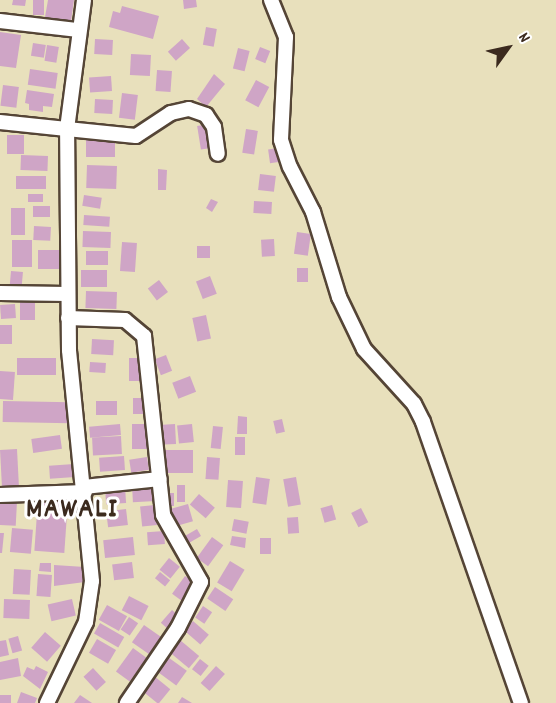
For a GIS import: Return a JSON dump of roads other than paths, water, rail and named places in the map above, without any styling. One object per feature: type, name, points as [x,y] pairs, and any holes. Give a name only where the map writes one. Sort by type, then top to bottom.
[{"type":"street","points":[[47,703],[86,622],[92,581],[67,294],[67,129],[78,30],[84,0]]},
{"type":"street","points":[[271,0],[286,37],[281,140],[290,167],[313,212],[339,297],[363,349],[414,404],[423,422],[521,703]]},
{"type":"street","points":[[0,21],[78,30]]},
{"type":"street","points":[[0,122],[136,136],[171,113],[189,109],[206,115],[214,127],[218,154]]},
{"type":"street","points":[[0,293],[67,294]]},
{"type":"street","points":[[68,318],[125,320],[144,336],[166,521],[201,582],[178,628],[127,703]]},
{"type":"street","points":[[0,495],[84,489],[160,479]]},
{"type":"district","name":"MAWALI","points":[[72,511]]}]
